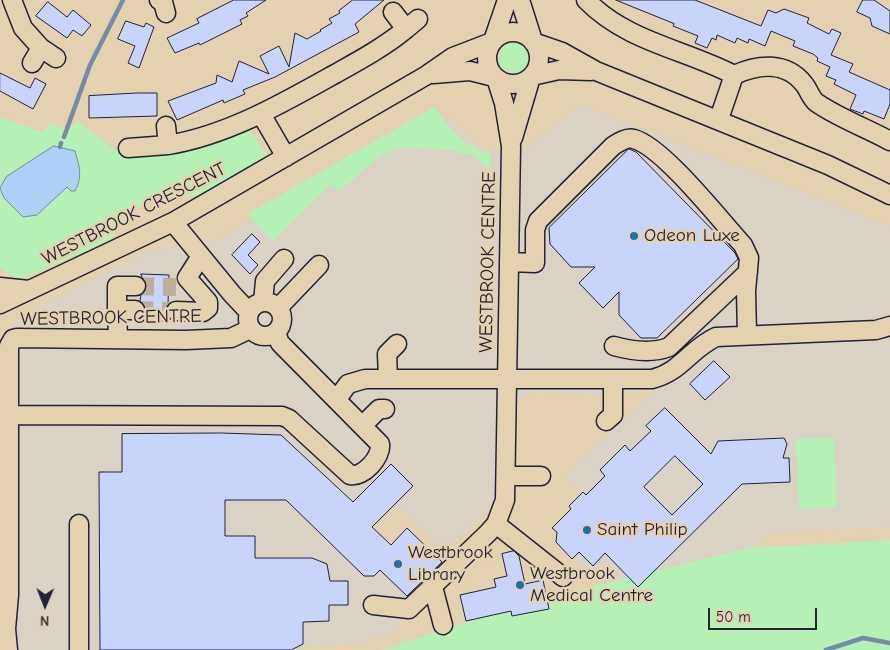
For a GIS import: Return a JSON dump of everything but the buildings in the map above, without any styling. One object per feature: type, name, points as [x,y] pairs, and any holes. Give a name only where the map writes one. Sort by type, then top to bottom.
[{"type":"street","points":[[12,0],[37,56],[56,58]]},
{"type":"street","points":[[507,0],[487,56],[487,63],[495,78],[503,82],[518,84],[532,77],[559,70],[596,71]]},
{"type":"street","points":[[520,0],[539,56],[539,63],[532,77]]},
{"type":"street","points":[[586,0],[606,19],[636,36],[717,66],[734,75]]},
{"type":"street","name":"WESTBROOK CRESCENT","points":[[128,148],[168,145],[193,139],[261,114],[383,46],[412,24],[392,12]]},
{"type":"street","points":[[493,42],[508,32],[526,35],[533,41],[562,52],[596,71],[719,119],[828,165],[890,195]]},
{"type":"street","name":"WESTBROOK CRESCENT","points":[[0,304],[173,222],[427,75],[453,58],[493,42]]},
{"type":"street","points":[[719,119],[734,75],[750,68],[764,66],[780,67],[796,74],[815,102],[890,141]]},
{"type":"street","name":"WESTBROOK CRESCENT","points":[[427,75],[455,71],[495,78]]},
{"type":"street","name":"WESTBROOK CENTRE","points":[[511,146],[532,77]]},
{"type":"street","name":"WESTBROOK CENTRE","points":[[373,605],[409,609],[496,524],[505,500],[511,146],[504,103],[495,78]]},
{"type":"street","points":[[261,114],[286,157]]},
{"type":"street","points":[[166,126],[168,145]]},
{"type":"street","points":[[509,262],[535,263],[535,230],[538,221],[613,146],[622,140],[634,139],[658,152],[743,245],[749,258],[747,335]]},
{"type":"street","points":[[173,222],[201,256],[260,312],[281,312],[282,324],[276,333],[270,336],[259,336],[260,312],[265,281],[284,259]]},
{"type":"street","points":[[176,311],[203,312],[208,308],[208,302],[182,282],[201,256]]},
{"type":"street","points":[[260,312],[319,266]]},
{"type":"street","points":[[614,346],[631,351],[659,351],[669,347],[748,272]]},
{"type":"street","points":[[118,338],[117,286],[136,286]]},
{"type":"street","points":[[0,287],[31,290]]},
{"type":"street","points":[[117,310],[136,310]]},
{"type":"street","name":"WESTBROOK CENTRE","points":[[8,650],[6,629],[9,595],[9,346],[13,339],[118,338],[186,340],[231,338],[260,312]]},
{"type":"street","name":"WESTBROOK CENTRE","points":[[336,399],[346,386],[354,381],[388,378],[652,379],[662,376],[682,365],[707,341],[716,337],[876,330],[890,326]]},
{"type":"street","points":[[8,415],[282,416],[290,419],[340,468],[355,476],[378,457],[381,450],[377,439],[280,343],[276,333]]},
{"type":"street","points":[[388,378],[387,354],[397,344]]},
{"type":"street","points":[[606,421],[613,415],[613,380]]},
{"type":"street","points":[[362,425],[379,409],[386,409]]},
{"type":"street","points":[[506,476],[541,476]]},
{"type":"street","points":[[79,524],[79,650]]},
{"type":"street","points":[[496,524],[563,577]]},
{"type":"street","points":[[433,586],[443,625]]},
{"type":"shaded area","points":[[579,104],[890,226],[890,527],[773,532],[723,575],[617,600],[572,559],[579,552],[593,565],[620,539],[589,492],[586,495],[565,476],[660,384],[613,398],[538,391],[516,401],[508,493],[445,552],[395,504],[372,527],[382,537],[380,570],[408,597],[396,632],[357,644],[309,646],[296,650],[1,650],[0,345],[19,316],[148,251],[215,241],[434,107],[487,151],[531,147]]},
{"type":"green space","points":[[514,43],[524,48],[529,58],[524,68],[514,73],[504,68],[499,58],[504,48]]},
{"type":"green space","points":[[434,107],[452,129],[466,142],[482,151],[491,153],[491,170],[473,155],[460,154],[456,150],[402,147],[380,156],[339,192],[331,185],[273,241],[247,214]]},
{"type":"green space","points":[[0,117],[42,132],[51,122],[65,131],[78,122],[117,151],[171,155],[249,128],[270,160],[196,196],[152,198],[132,213],[109,241],[20,280],[0,268]]},
{"type":"green space","points":[[834,438],[837,507],[799,509],[796,439]]},
{"type":"green space","points":[[890,540],[890,650],[381,650],[527,603],[748,548]]},
{"type":"water","points":[[54,146],[75,151],[80,171],[75,191],[71,191],[67,187],[37,215],[23,217],[4,198],[0,188],[6,177]]},
{"type":"waterway","points":[[64,137],[90,65],[123,0]]},
{"type":"waterway","points":[[60,147],[61,143]]},
{"type":"waterway","points":[[826,650],[863,638],[890,643]]},
{"type":"tunnel","points":[[136,286],[176,287]]},
{"type":"tunnel","points":[[135,310],[176,311]]},
{"type":"place","name":"Odeon Luxe","points":[[634,236]]},
{"type":"place","name":"Saint Philip","points":[[587,530]]},
{"type":"place","name":"Westbrook Library","points":[[398,564]]},
{"type":"place","name":"Westbrook Medical Centre","points":[[520,585]]}]
